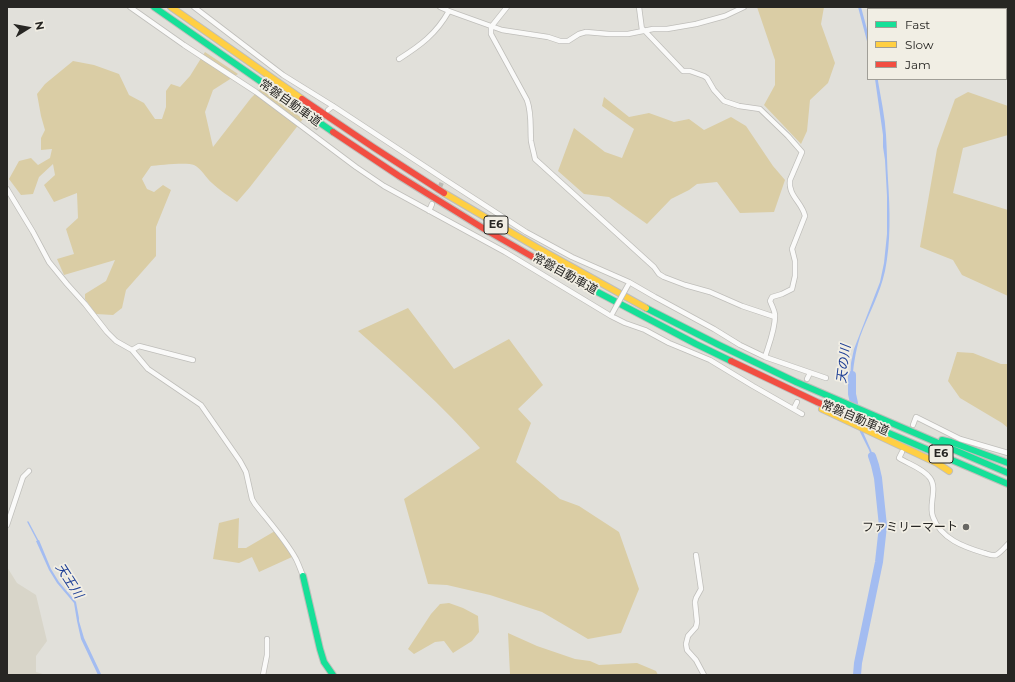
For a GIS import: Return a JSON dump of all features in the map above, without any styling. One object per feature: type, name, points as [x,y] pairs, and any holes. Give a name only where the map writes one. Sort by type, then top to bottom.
[{"type":"main road","name":"常磐自動車道","points":[[154,7],[315,120],[399,176],[486,230],[616,302],[696,344],[797,392],[1008,484]]},
{"type":"main road","name":"常磐自動車道","points":[[171,7],[327,117],[403,167],[489,220],[620,294],[693,332],[845,403],[1008,473]]},
{"type":"main road","points":[[797,392],[816,407],[937,463],[949,471]]},
{"type":"main road","points":[[914,433],[951,442],[1008,463]]},
{"type":"main road","points":[[303,576],[320,649],[324,662],[333,675]]},
{"type":"street","points":[[130,7],[184,45],[256,92],[356,167],[384,186],[505,252],[625,323],[645,330],[669,343],[710,360],[802,414]]},
{"type":"street","points":[[194,7],[283,75],[333,106],[443,181],[526,232],[655,297],[740,345],[765,357],[826,378]]},
{"type":"street","points":[[440,7],[502,30],[548,37],[560,41],[568,41],[579,34],[586,32],[628,34],[653,28],[666,29],[696,24],[726,16],[744,7]]},
{"type":"street","points":[[507,7],[491,26],[491,34],[530,108],[532,120],[531,142],[535,159],[654,267],[659,274],[685,285],[710,292],[742,306],[775,316]]},
{"type":"street","points":[[638,7],[643,30],[683,72],[690,71],[707,78],[714,90],[724,100],[739,106],[760,110],[788,136],[802,152],[789,184],[790,192],[804,212],[805,216],[792,249],[795,261],[795,276],[792,289],[772,298],[770,301],[775,311],[775,316],[765,357]]},
{"type":"street","points":[[399,59],[417,48],[429,37],[443,22],[449,11]]},
{"type":"street","points":[[328,110],[333,106]]},
{"type":"street","points":[[312,134],[315,129]]},
{"type":"street","points":[[7,189],[49,262],[107,332],[116,341],[132,350],[148,369],[201,405],[240,461],[246,472],[252,499],[283,540],[296,560],[303,576]]},
{"type":"street","points":[[429,210],[432,204]]},
{"type":"street","points":[[611,315],[628,284]]},
{"type":"street","points":[[132,350],[139,346],[194,360]]},
{"type":"street","points":[[807,379],[810,373]]},
{"type":"street","points":[[794,408],[797,402]]},
{"type":"street","points":[[913,425],[916,417],[960,439],[1008,453]]},
{"type":"street","points":[[902,452],[899,458],[918,468],[930,478],[933,488],[931,509],[932,516],[939,528],[948,538],[970,549],[992,555],[996,555],[1008,544]]},
{"type":"street","points":[[7,525],[23,477],[28,471]]},
{"type":"street","points":[[696,555],[701,589],[695,602],[696,627],[688,636],[686,644],[687,650],[696,660],[704,675]]},
{"type":"street","points":[[263,675],[267,655],[267,638]]},
{"type":"shaded area","points":[[757,7],[824,7],[821,24],[835,63],[828,83],[810,100],[807,131],[801,144],[764,105],[775,85],[775,60]]},
{"type":"shaded area","points":[[205,52],[238,74],[213,90],[205,112],[213,147],[251,98],[260,89],[303,119],[237,202],[215,186],[199,168],[194,165],[166,164],[151,166],[142,179],[147,189],[154,192],[163,185],[171,190],[156,227],[156,256],[126,290],[122,308],[113,315],[96,314],[85,299],[85,294],[106,281],[115,260],[64,275],[57,259],[74,254],[66,229],[78,218],[77,193],[54,202],[44,185],[55,175],[53,164],[39,177],[33,194],[21,195],[9,179],[19,161],[31,158],[38,165],[50,158],[52,149],[41,150],[41,138],[45,130],[37,94],[45,84],[73,61],[94,65],[119,74],[129,95],[144,103],[155,119],[162,119],[166,107],[166,91],[171,84],[180,87],[190,76]]},
{"type":"shaded area","points":[[968,92],[1008,106],[1008,135],[963,148],[953,193],[1008,210],[1008,296],[962,275],[953,260],[920,247],[937,149],[955,99]]},
{"type":"shaded area","points":[[604,97],[629,117],[649,113],[674,122],[689,119],[704,130],[731,117],[746,126],[773,166],[785,180],[774,212],[740,213],[717,182],[697,184],[671,199],[647,224],[609,197],[584,194],[558,171],[574,128],[605,152],[622,158],[634,129],[602,106]]},
{"type":"shaded area","points":[[408,308],[454,369],[509,339],[543,385],[518,409],[531,423],[516,462],[560,499],[579,506],[619,532],[639,589],[621,633],[588,639],[542,612],[490,595],[447,585],[428,584],[404,499],[480,448],[436,402],[358,331]]},
{"type":"shaded area","points":[[957,352],[973,353],[1001,364],[1008,364],[1008,428],[960,398],[948,381]]},
{"type":"shaded area","points":[[239,518],[238,548],[246,548],[275,531],[292,557],[259,572],[252,557],[239,563],[213,559],[219,523]]},
{"type":"shaded area","points":[[7,567],[17,583],[36,595],[47,641],[36,656],[36,672],[46,675],[7,675]]},
{"type":"shaded area","points":[[449,603],[478,616],[479,632],[472,641],[453,653],[444,641],[435,642],[414,654],[408,649],[431,614],[440,604]]},
{"type":"shaded area","points":[[508,633],[537,646],[575,659],[590,661],[599,665],[637,663],[656,671],[658,675],[512,675],[510,674]]},
{"type":"water","points":[[858,7],[861,7],[867,29],[867,41]]},
{"type":"water","points":[[875,80],[878,80],[884,115],[890,214],[889,237],[883,280],[858,343],[854,361],[852,385],[850,384],[851,363],[854,349],[880,282],[884,263],[887,234],[887,196],[883,135]]},
{"type":"water","points":[[851,394],[853,394],[863,432],[876,464],[874,465],[869,450],[860,432]]},
{"type":"water","points":[[39,540],[51,569],[59,582],[76,602],[84,638],[101,674],[98,675],[81,639],[74,603],[57,583],[49,570],[36,541]]},
{"type":"waterway","name":"天の川","points":[[852,375],[852,394],[854,403]]},
{"type":"waterway","name":"天の川","points":[[857,675],[858,663],[879,562],[883,526],[878,478],[872,456]]},
{"type":"waterway","name":"天王川","points":[[28,522],[38,541]]},
{"type":"tunnel","points":[[315,129],[326,114]]},
{"type":"tunnel","points":[[435,199],[442,182]]},
{"type":"traffic: fast","points":[[154,7],[333,132]]},
{"type":"traffic: fast","points":[[552,268],[731,361]]},
{"type":"traffic: fast","points":[[646,308],[796,382],[1008,473]]},
{"type":"traffic: fast","points":[[863,422],[1008,484]]},
{"type":"traffic: fast","points":[[942,440],[1008,463]]},
{"type":"traffic: fast","points":[[303,576],[320,649],[324,662],[333,675]]},
{"type":"traffic: slow","points":[[171,7],[302,99]]},
{"type":"traffic: slow","points":[[444,193],[536,247],[646,308]]},
{"type":"traffic: slow","points":[[822,409],[937,463],[949,471]]},
{"type":"traffic: jam","points":[[302,99],[444,193]]},
{"type":"traffic: jam","points":[[333,132],[399,176],[486,230],[552,268]]},
{"type":"traffic: jam","points":[[731,361],[863,422]]},
{"type":"place","name":"ファミリーマート","points":[[966,527]]}]
